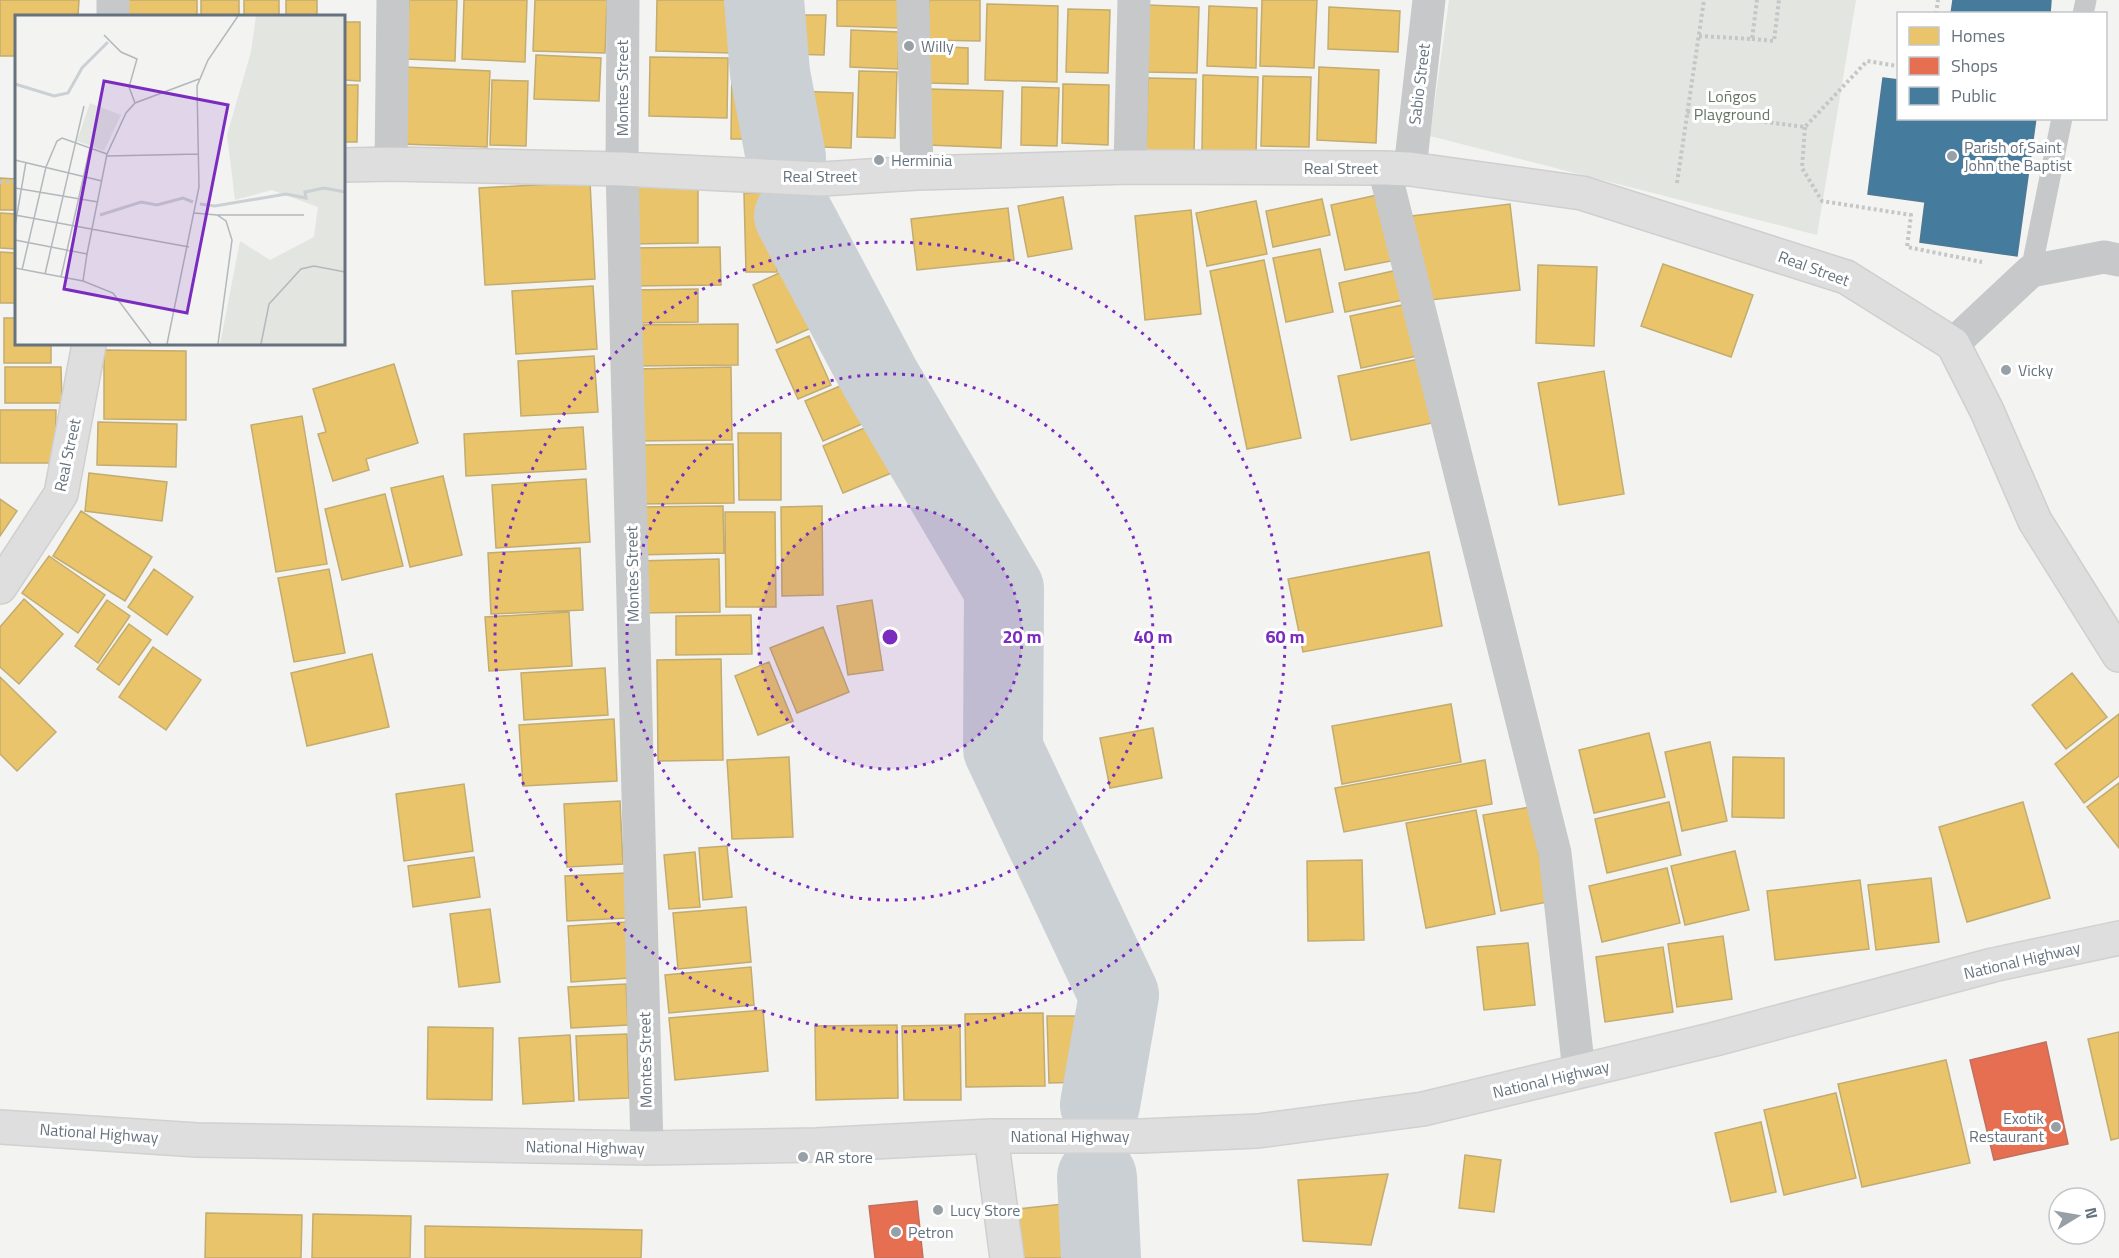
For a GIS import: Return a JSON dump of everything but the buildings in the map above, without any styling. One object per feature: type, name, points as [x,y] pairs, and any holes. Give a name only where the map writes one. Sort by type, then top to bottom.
[{"type":"street","points":[[390,164],[393,0]]},
{"type":"street","name":"Montes Street","points":[[623,0],[622,170],[647,1148]]},
{"type":"street","points":[[913,0],[917,173]]},
{"type":"street","points":[[1130,168],[1134,0]]},
{"type":"street","name":"Sabio Street","points":[[1397,168],[1429,0]]},
{"type":"street","name":"Real Street","points":[[345,165],[622,170],[822,179],[917,173],[1130,168],[1397,168],[1582,193],[1671,221],[1846,277],[1953,344]]},
{"type":"street","points":[[1397,168],[1555,853],[1579,1072]]},
{"type":"street","points":[[2119,260],[2104,257],[2031,271],[1953,344],[1987,411],[2036,520],[2119,655]]},
{"type":"street","name":"Real Street","points":[[0,587],[61,494],[88,345]]},
{"type":"street","name":"National Highway","points":[[0,1127],[197,1140],[647,1148],[816,1144],[991,1136],[1100,1136],[1258,1131],[1423,1109],[1727,1036],[1994,965],[2119,938]]},
{"type":"street","points":[[991,1136],[1007,1258]]},
{"type":"lane","points":[[2031,271],[2062,120]]},
{"type":"path","points":[[1671,221],[1704,0]]},
{"type":"path","points":[[1752,39],[1757,0]]},
{"type":"path","points":[[1699,36],[1774,41],[1779,0]]},
{"type":"path","points":[[1897,66],[1867,61],[1805,128],[1802,168],[1822,201],[1911,215],[1907,248],[2031,271]]},
{"type":"path","points":[[1687,112],[1805,128]]},
{"type":"path","points":[[0,182],[15,181]]},
{"type":"path","points":[[1665,183],[1677,185]]},
{"type":"green space","name":"Loñgos Playground","points":[[1449,0],[1856,0],[1817,235],[1430,136]]},
{"type":"waterway","points":[[764,0],[770,73],[786,158]]},
{"type":"waterway","points":[[794,216],[880,378],[1004,589],[1003,749],[1119,995],[1100,1105]]},
{"type":"waterway","points":[[1097,1177],[1101,1258]]},
{"type":"place","name":"Willy","points":[[909,46]]},
{"type":"place","name":"Parish of Saint John the Baptist","points":[[1952,156]]},
{"type":"place","name":"Herminia","points":[[879,160]]},
{"type":"place","name":"Vicky","points":[[2006,370]]},
{"type":"place","name":"Exotik Restaurant","points":[[2056,1127]]},
{"type":"place","name":"AR store","points":[[803,1157]]},
{"type":"place","name":"Lucy Store","points":[[938,1210]]},
{"type":"place","name":"Petron","points":[[896,1232]]}]
